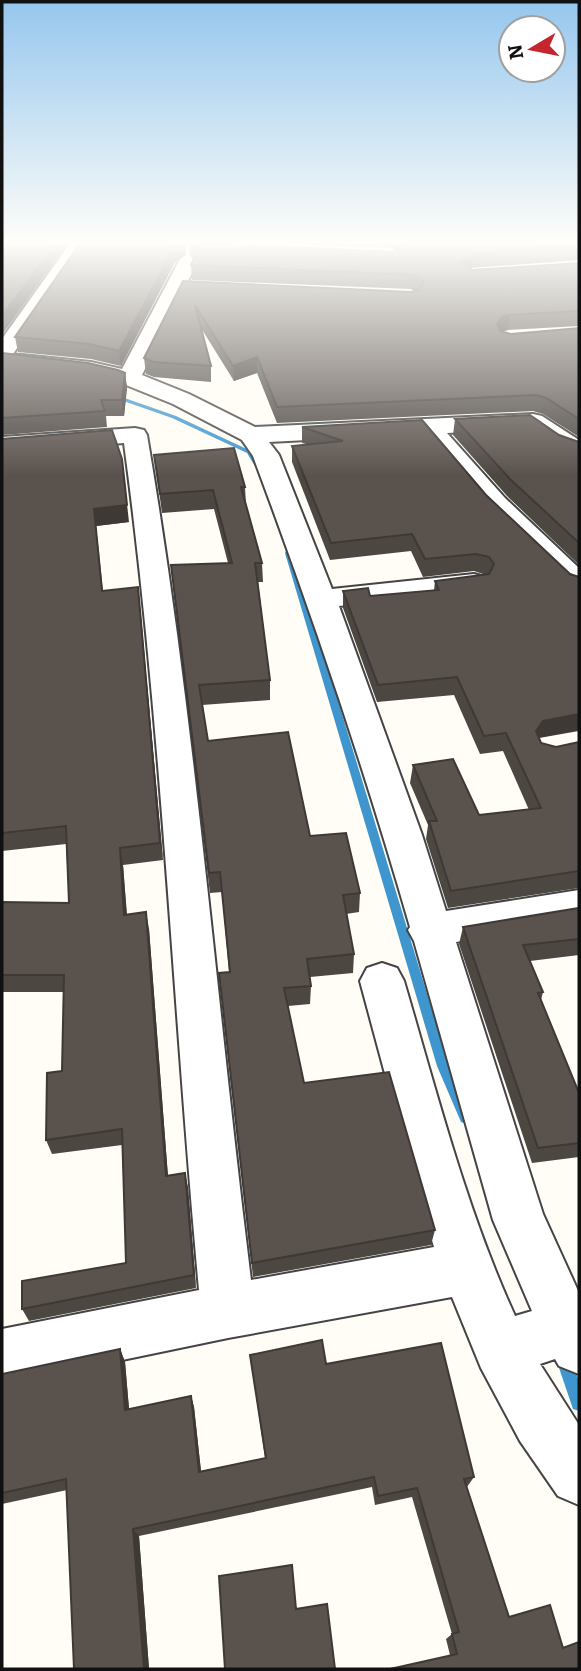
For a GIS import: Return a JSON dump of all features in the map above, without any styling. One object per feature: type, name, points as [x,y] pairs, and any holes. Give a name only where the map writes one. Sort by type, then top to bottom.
[{"type":"street","points":[[27,320],[2,356],[91,369],[129,378],[181,399],[251,435],[266,455],[403,835],[429,930],[519,1220],[575,1334],[501,1349]]},
{"type":"street","points":[[129,378],[159,320]]},
{"type":"street","points":[[251,435],[533,421],[566,444],[579,449]]},
{"type":"street","points":[[429,427],[495,504],[579,584]]},
{"type":"street","points":[[2,444],[135,435],[148,515],[179,792],[201,1058],[228,1311]]},
{"type":"street","points":[[320,599],[474,583]]},
{"type":"street","points":[[429,930],[579,906]]},
{"type":"street","points":[[382,981],[466,1268],[501,1349],[548,1436],[579,1475]]},
{"type":"street","points":[[2,1357],[228,1311],[466,1268]]},
{"type":"building","points":[[27,320],[136,320],[119,351],[89,344],[15,337]]},
{"type":"building","points":[[163,320],[199,320],[211,366],[153,362],[144,358]]},
{"type":"building","points":[[204,320],[500,320],[497,324],[500,331],[511,334],[579,328],[579,419],[546,398],[536,395],[277,407],[257,357],[233,366]]},
{"type":"building","points":[[2,353],[88,363],[118,370],[125,373],[122,400],[101,400],[105,411],[2,418]]},
{"type":"building","points":[[530,415],[559,435],[579,442],[579,543],[510,479],[455,419]]},
{"type":"building","points":[[422,420],[486,495],[570,574],[579,577],[579,714],[543,721],[536,731],[541,743],[556,747],[579,742],[579,871],[451,891],[429,821],[437,821],[413,765],[453,759],[479,815],[541,808],[506,733],[484,736],[457,677],[378,685],[343,591],[368,588],[370,596],[439,590],[435,581],[489,574],[494,564],[489,557],[476,554],[425,559],[412,534],[331,543],[292,446],[343,441],[302,427]]},
{"type":"building","points":[[112,430],[122,459],[127,505],[94,509],[102,591],[138,587],[160,843],[120,848],[124,915],[146,912],[166,1176],[185,1173],[194,1275],[22,1309],[22,1281],[126,1263],[122,1129],[46,1140],[47,1073],[62,1071],[64,975],[2,975],[2,902],[69,903],[66,826],[2,833],[2,439]]},
{"type":"building","points":[[234,448],[245,487],[241,487],[262,563],[255,563],[270,680],[199,685],[208,741],[288,732],[310,836],[346,833],[360,893],[343,895],[354,954],[307,959],[311,986],[284,988],[304,1083],[389,1072],[435,1230],[252,1263],[219,973],[230,972],[220,872],[209,873],[171,565],[232,563],[213,490],[160,494],[154,455]]},
{"type":"building","points":[[579,908],[579,939],[523,945],[543,992],[538,993],[579,1093],[579,1143],[538,1148],[463,927]]},
{"type":"building","points":[[322,1340],[326,1364],[441,1343],[474,1477],[464,1479],[509,1617],[550,1605],[563,1648],[579,1642],[579,1669],[390,1669],[457,1654],[452,1634],[459,1632],[417,1488],[378,1496],[374,1477],[133,1529],[144,1669],[74,1669],[66,1479],[2,1493],[2,1374],[120,1349],[125,1410],[191,1396],[199,1472],[266,1458],[250,1355]]},
{"type":"building","points":[[292,1565],[296,1609],[327,1604],[335,1669],[225,1669],[219,1576]]},
{"type":"waterway","points":[[114,396],[174,417],[249,452],[262,471]]},
{"type":"waterway","points":[[289,553],[443,1066],[466,1118]]},
{"type":"waterway","points":[[563,1356],[579,1403]]}]
